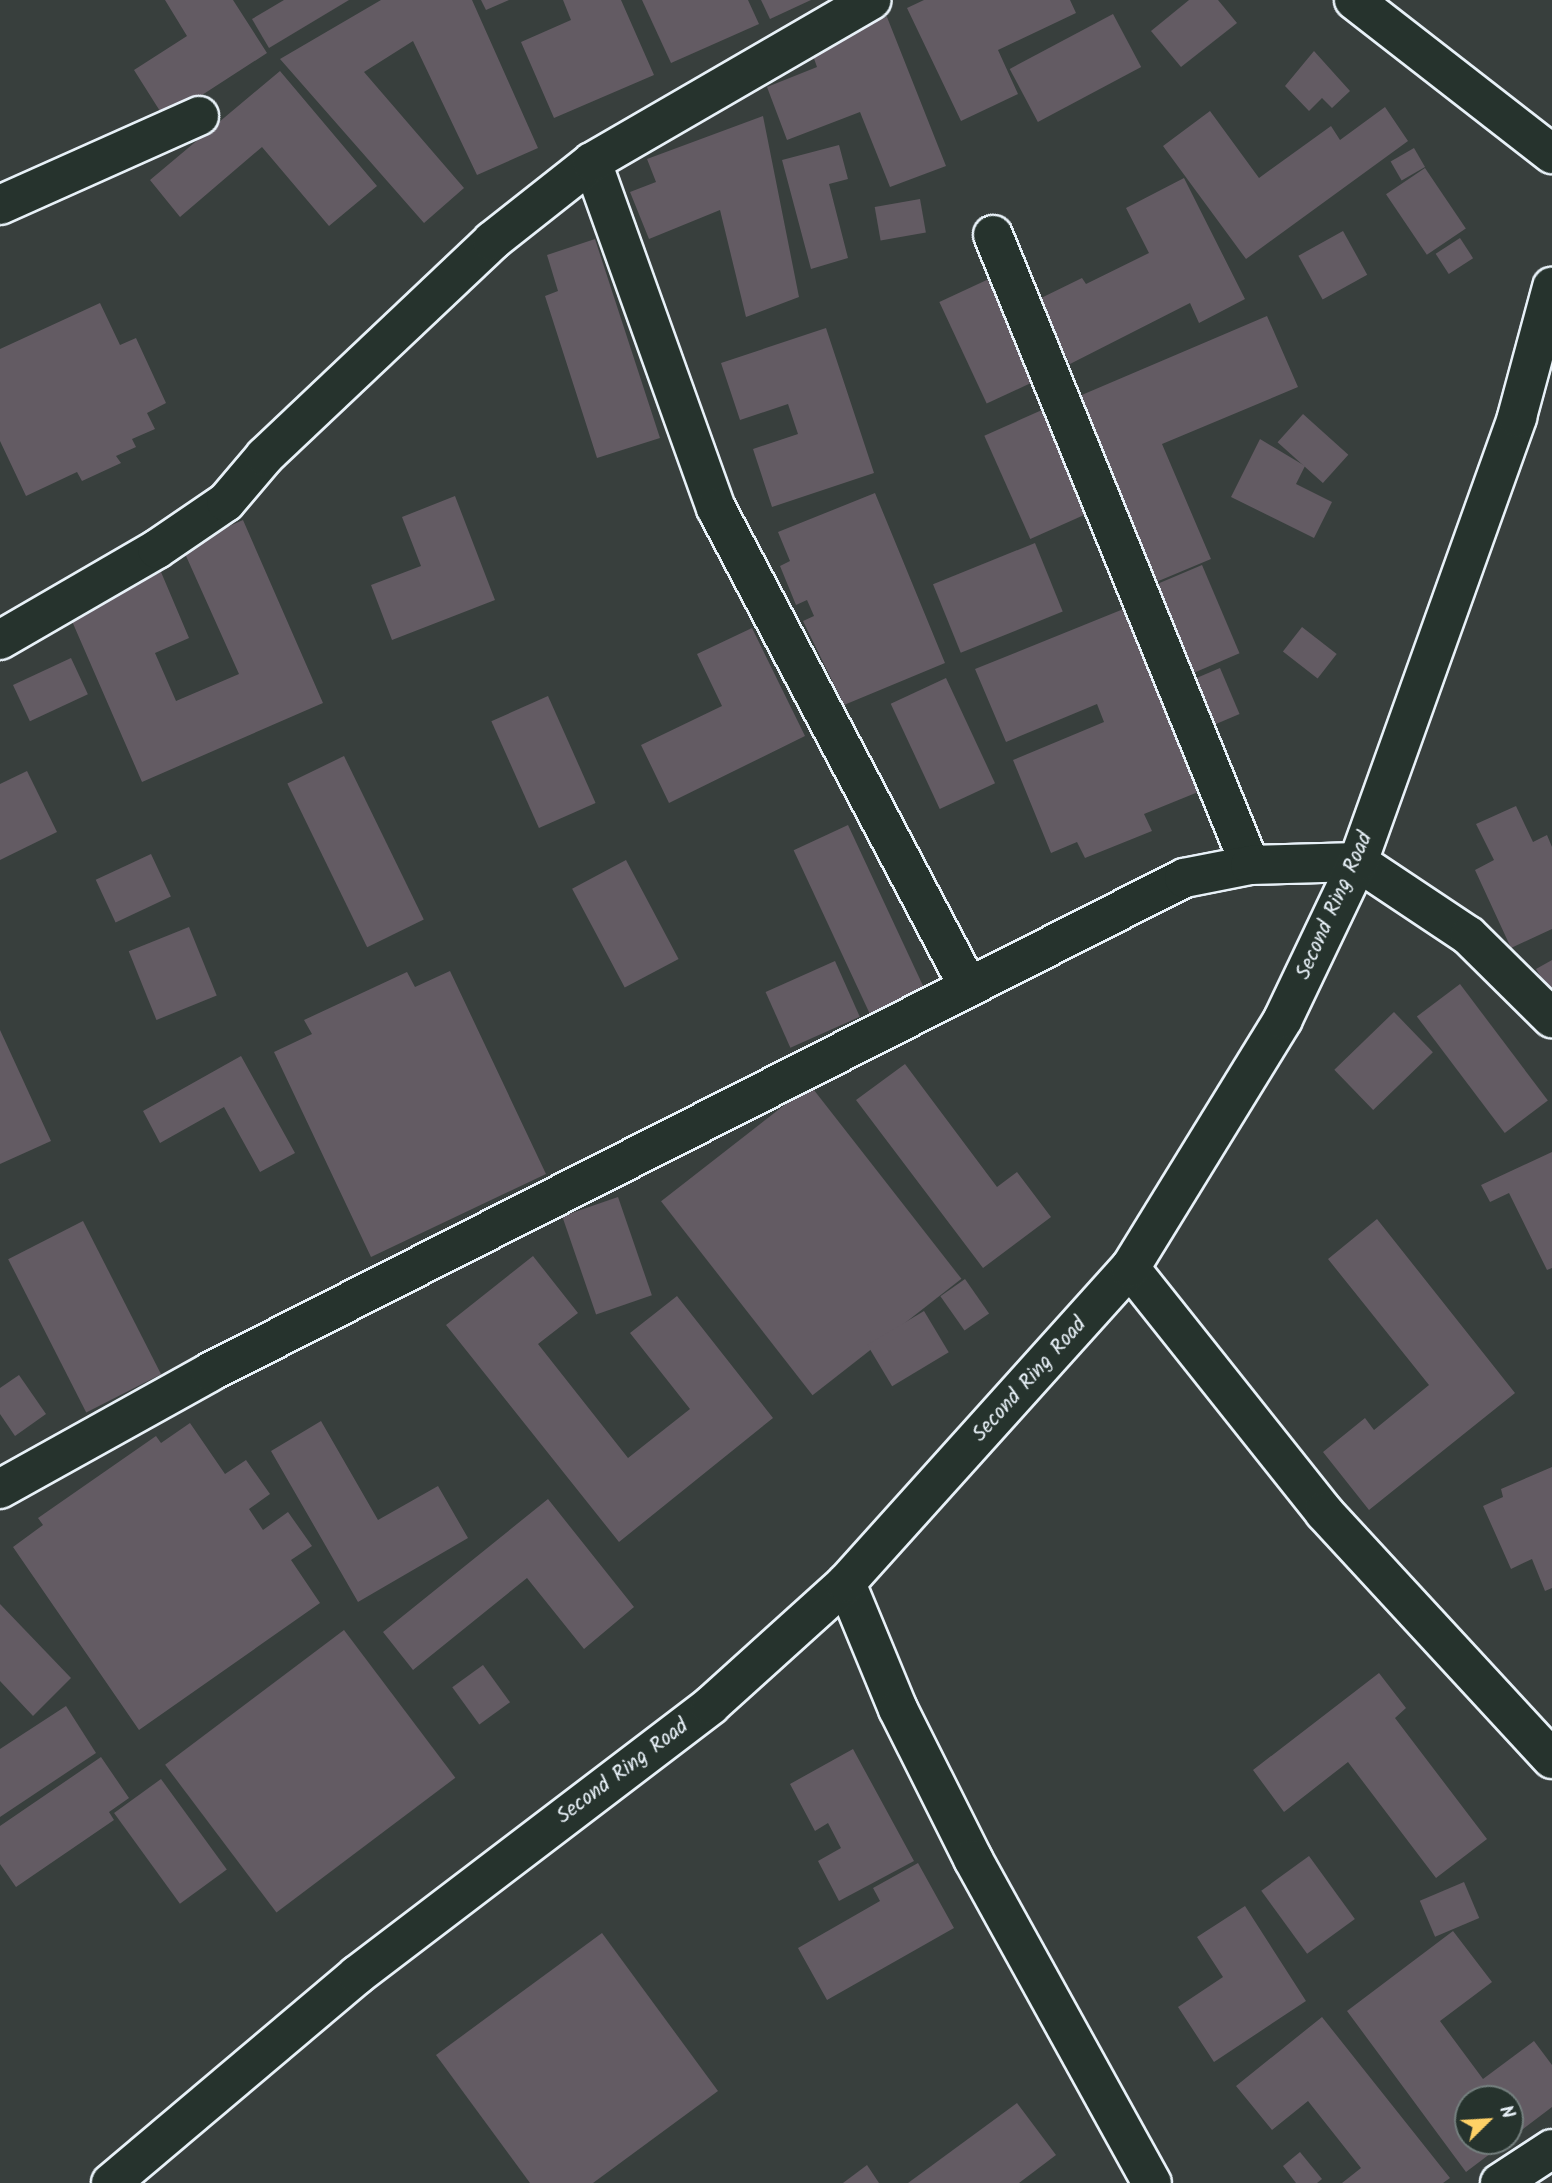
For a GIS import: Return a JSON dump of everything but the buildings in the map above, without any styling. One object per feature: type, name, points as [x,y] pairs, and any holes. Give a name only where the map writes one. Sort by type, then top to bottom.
[{"type":"street","points":[[0,640],[157,549],[226,502],[265,456],[492,241],[592,162],[872,0]]},
{"type":"street","points":[[1354,0],[1552,154]]},
{"type":"street","points":[[0,205],[199,116]]},
{"type":"street","points":[[592,162],[716,508],[968,986]]},
{"type":"street","points":[[993,235],[1250,865]]},
{"type":"street","name":"Second Ring Road","points":[[118,2181],[357,1975],[710,1705],[846,1583],[1130,1268],[1283,1019],[1359,862],[1517,417],[1552,287]]},
{"type":"street","points":[[0,1489],[223,1366],[1184,878],[1250,865],[1359,862],[1469,936],[1552,1018]]},
{"type":"street","points":[[1130,1268],[1324,1512],[1552,1759]]},
{"type":"street","points":[[846,1583],[898,1709],[973,1858],[1152,2183]]},
{"type":"street","points":[[1500,2183],[1552,2149]]}]
